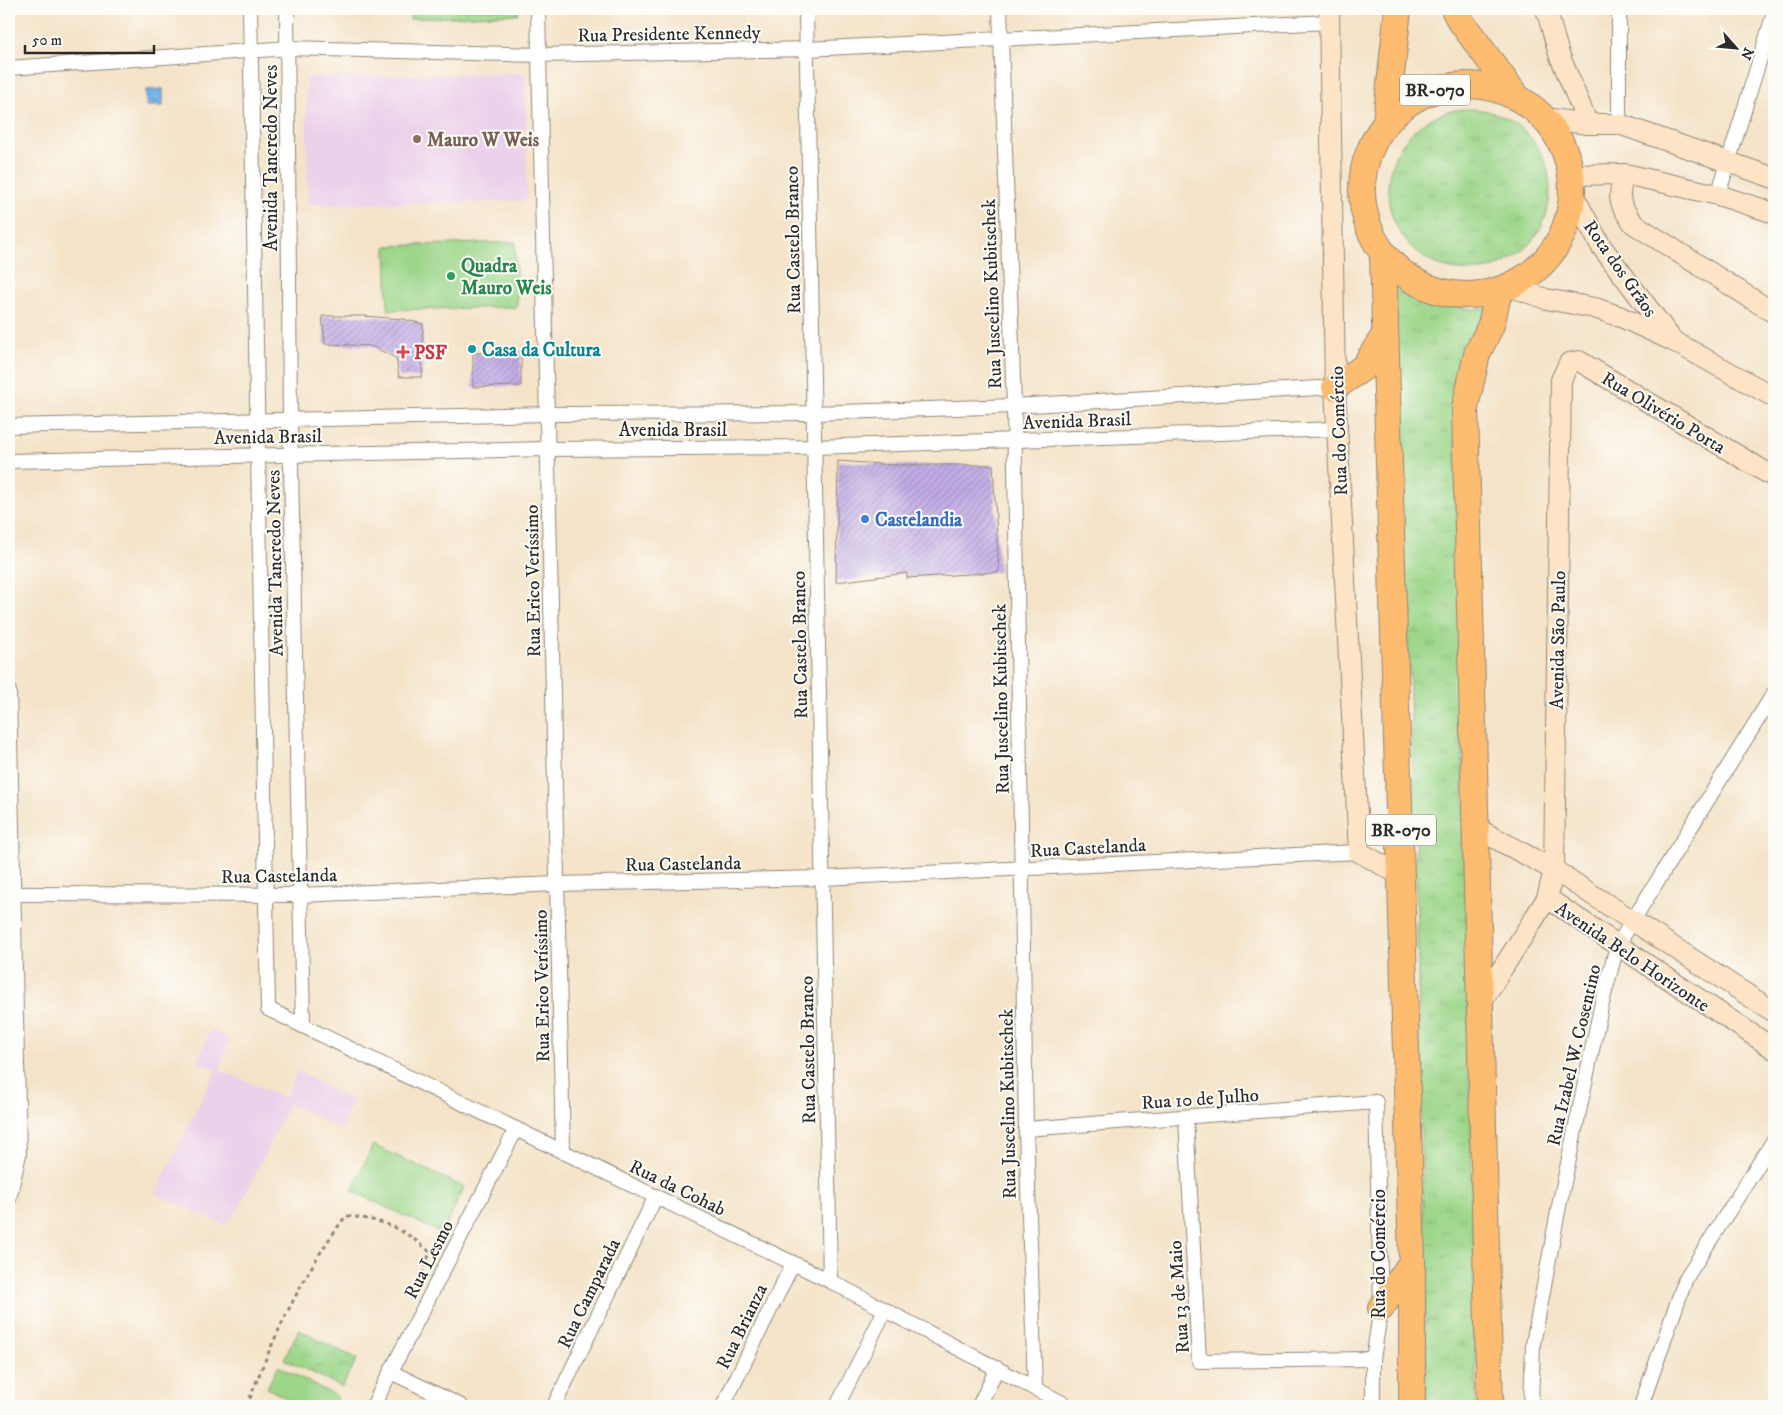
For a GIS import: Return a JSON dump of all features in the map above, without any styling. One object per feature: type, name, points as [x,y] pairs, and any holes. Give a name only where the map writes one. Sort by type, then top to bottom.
[{"type":"highway","name":"BR-070","points":[[1386,122],[1398,9]]},
{"type":"highway","name":"BR-070","points":[[1459,12],[1516,96],[1545,118],[1562,144],[1571,184],[1566,223],[1553,250],[1532,272],[1505,289],[1470,295],[1437,291],[1407,277],[1383,254],[1367,223],[1361,188],[1368,153],[1386,122],[1413,99],[1446,86],[1482,85],[1516,96]]},
{"type":"highway","name":"BR-070","points":[[1383,254],[1412,1262],[1412,1406]]},
{"type":"highway","points":[[1490,1406],[1465,408],[1477,354],[1505,289]]},
{"type":"highway","points":[[1335,387],[1364,367],[1384,336]]},
{"type":"highway","points":[[1381,1308],[1412,1262]]},
{"type":"street","name":"Avenida Tancredo Neves","points":[[250,9],[268,1009]]},
{"type":"street","name":"Avenida Tancredo Neves","points":[[288,9],[290,454],[303,1026]]},
{"type":"street","name":"Rua Erico Veríssimo","points":[[538,9],[563,1152]]},
{"type":"street","name":"Rua Castelo Branco","points":[[806,9],[830,1281]]},
{"type":"street","name":"Rua Juscelino Kubitschek","points":[[1000,9],[1015,441],[1026,1129],[1035,1388]]},
{"type":"street","points":[[1546,9],[1559,54],[1588,124]]},
{"type":"street","points":[[1619,9],[1619,124]]},
{"type":"street","points":[[1718,195],[1774,13]]},
{"type":"street","name":"Rua Presidente Kennedy","points":[[9,68],[289,48],[539,55],[807,49],[1000,40],[1329,15]]},
{"type":"street","name":"Rua do Comércio","points":[[1329,15],[1335,387],[1358,852]]},
{"type":"street","points":[[1545,118],[1588,124],[1619,124],[1774,178]]},
{"type":"street","points":[[1571,184],[1625,174],[1718,195],[1774,213]]},
{"type":"street","points":[[1625,174],[1620,188],[1620,205],[1634,224],[1774,313]]},
{"type":"street","name":"Rota dos Grãos","points":[[1571,184],[1601,246],[1673,341]]},
{"type":"street","name":"Rota dos Grãos","points":[[1505,289],[1595,308],[1673,341],[1774,397]]},
{"type":"street","name":"Rua Olivério Porta","points":[[1561,380],[1569,363],[1579,361],[1774,477]]},
{"type":"street","name":"Avenida São Paulo","points":[[1547,898],[1554,870],[1561,380]]},
{"type":"street","name":"Avenida Brasil","points":[[9,426],[547,414],[814,413],[1014,406],[1335,387]]},
{"type":"street","name":"Avenida Brasil","points":[[9,461],[548,449],[814,447],[1338,429]]},
{"type":"street","points":[[9,691],[11,894],[19,1154],[9,1199]]},
{"type":"street","name":"Rua Izabel W. Cosentino","points":[[1531,1406],[1532,1344],[1601,1007],[1617,946],[1774,693]]},
{"type":"street","name":"Avenida Belo Horizonte","points":[[1476,828],[1554,870],[1774,1012]]},
{"type":"street","points":[[1358,852],[1402,876]]},
{"type":"street","name":"Rua Castelanda","points":[[11,894],[299,895],[558,884],[823,878],[1358,852]]},
{"type":"street","name":"Avenida Belo Horizonte","points":[[1480,1004],[1547,898],[1774,1049]]},
{"type":"street","name":"Rua da Cohab","points":[[268,1009],[794,1263],[1068,1406]]},
{"type":"street","name":"Rua do Comércio","points":[[1373,1406],[1373,1359],[1381,1308],[1376,1102]]},
{"type":"street","name":"Rua 10 de Julho","points":[[1026,1129],[1376,1102]]},
{"type":"street","name":"Rua 13 de Maio","points":[[1186,1118],[1199,1361],[1373,1359]]},
{"type":"street","name":"Rua Lesmo","points":[[373,1406],[516,1129]]},
{"type":"street","points":[[1641,1406],[1686,1278],[1774,1140]]},
{"type":"street","name":"Rua Camparada","points":[[554,1406],[656,1196]]},
{"type":"street","name":"Rua Brianza","points":[[723,1406],[794,1263]]},
{"type":"street","points":[[837,1406],[885,1310]]},
{"type":"street","points":[[979,1406],[997,1368]]},
{"type":"street","points":[[391,1372],[461,1406]]},
{"type":"path","points":[[247,1406],[261,1368],[293,1303],[328,1240],[346,1216],[376,1219],[409,1234],[430,1252],[421,1277]]},
{"type":"shaded area","name":"Mauro W Weis","points":[[526,73],[527,201],[308,205],[306,77]]},
{"type":"shaded area","points":[[211,1029],[230,1039],[220,1070],[285,1098],[297,1071],[353,1101],[341,1129],[289,1104],[238,1210],[226,1225],[155,1194],[216,1070],[197,1062]]},
{"type":"green space","points":[[410,9],[518,9],[518,14],[410,19]]},
{"type":"green space","points":[[1477,109],[1493,112],[1507,118],[1521,127],[1532,138],[1547,166],[1550,190],[1549,206],[1541,228],[1532,242],[1521,253],[1493,268],[1461,271],[1445,268],[1431,262],[1417,253],[1406,242],[1391,214],[1388,182],[1391,166],[1397,152],[1406,138],[1417,127],[1445,112]]},
{"type":"green space","name":"Quadra Mauro Weis","points":[[515,242],[517,307],[388,310],[386,246]]},
{"type":"green space","points":[[1390,281],[1413,294],[1437,303],[1461,308],[1488,309],[1472,334],[1462,355],[1457,378],[1455,407],[1477,1406],[1427,1406],[1415,834],[1400,412]]},
{"type":"green space","points":[[373,1145],[464,1187],[443,1234],[352,1191]]},
{"type":"green space","points":[[299,1330],[357,1359],[342,1387],[284,1359]]},
{"type":"green space","points":[[278,1366],[338,1397],[334,1406],[302,1406],[267,1388]]},
{"type":"water","points":[[163,89],[163,106],[146,106],[146,90]]},
{"type":"building","name":"PSF","points":[[322,316],[363,316],[403,319],[423,324],[422,377],[399,377],[396,358],[371,346],[325,344]]},
{"type":"building","points":[[521,352],[521,386],[473,387],[473,353]]},
{"type":"building","points":[[838,461],[893,465],[993,465],[999,572],[907,578],[907,573],[836,582]]},
{"type":"place","name":"Mauro W Weis","points":[[417,139]]},
{"type":"place","name":"Quadra Mauro Weis","points":[[451,276]]},
{"type":"place","name":"Casa da Cultura","points":[[472,349]]},
{"type":"place","name":"PSF","points":[[403,352]]},
{"type":"place","name":"Castelandia","points":[[865,519]]}]
